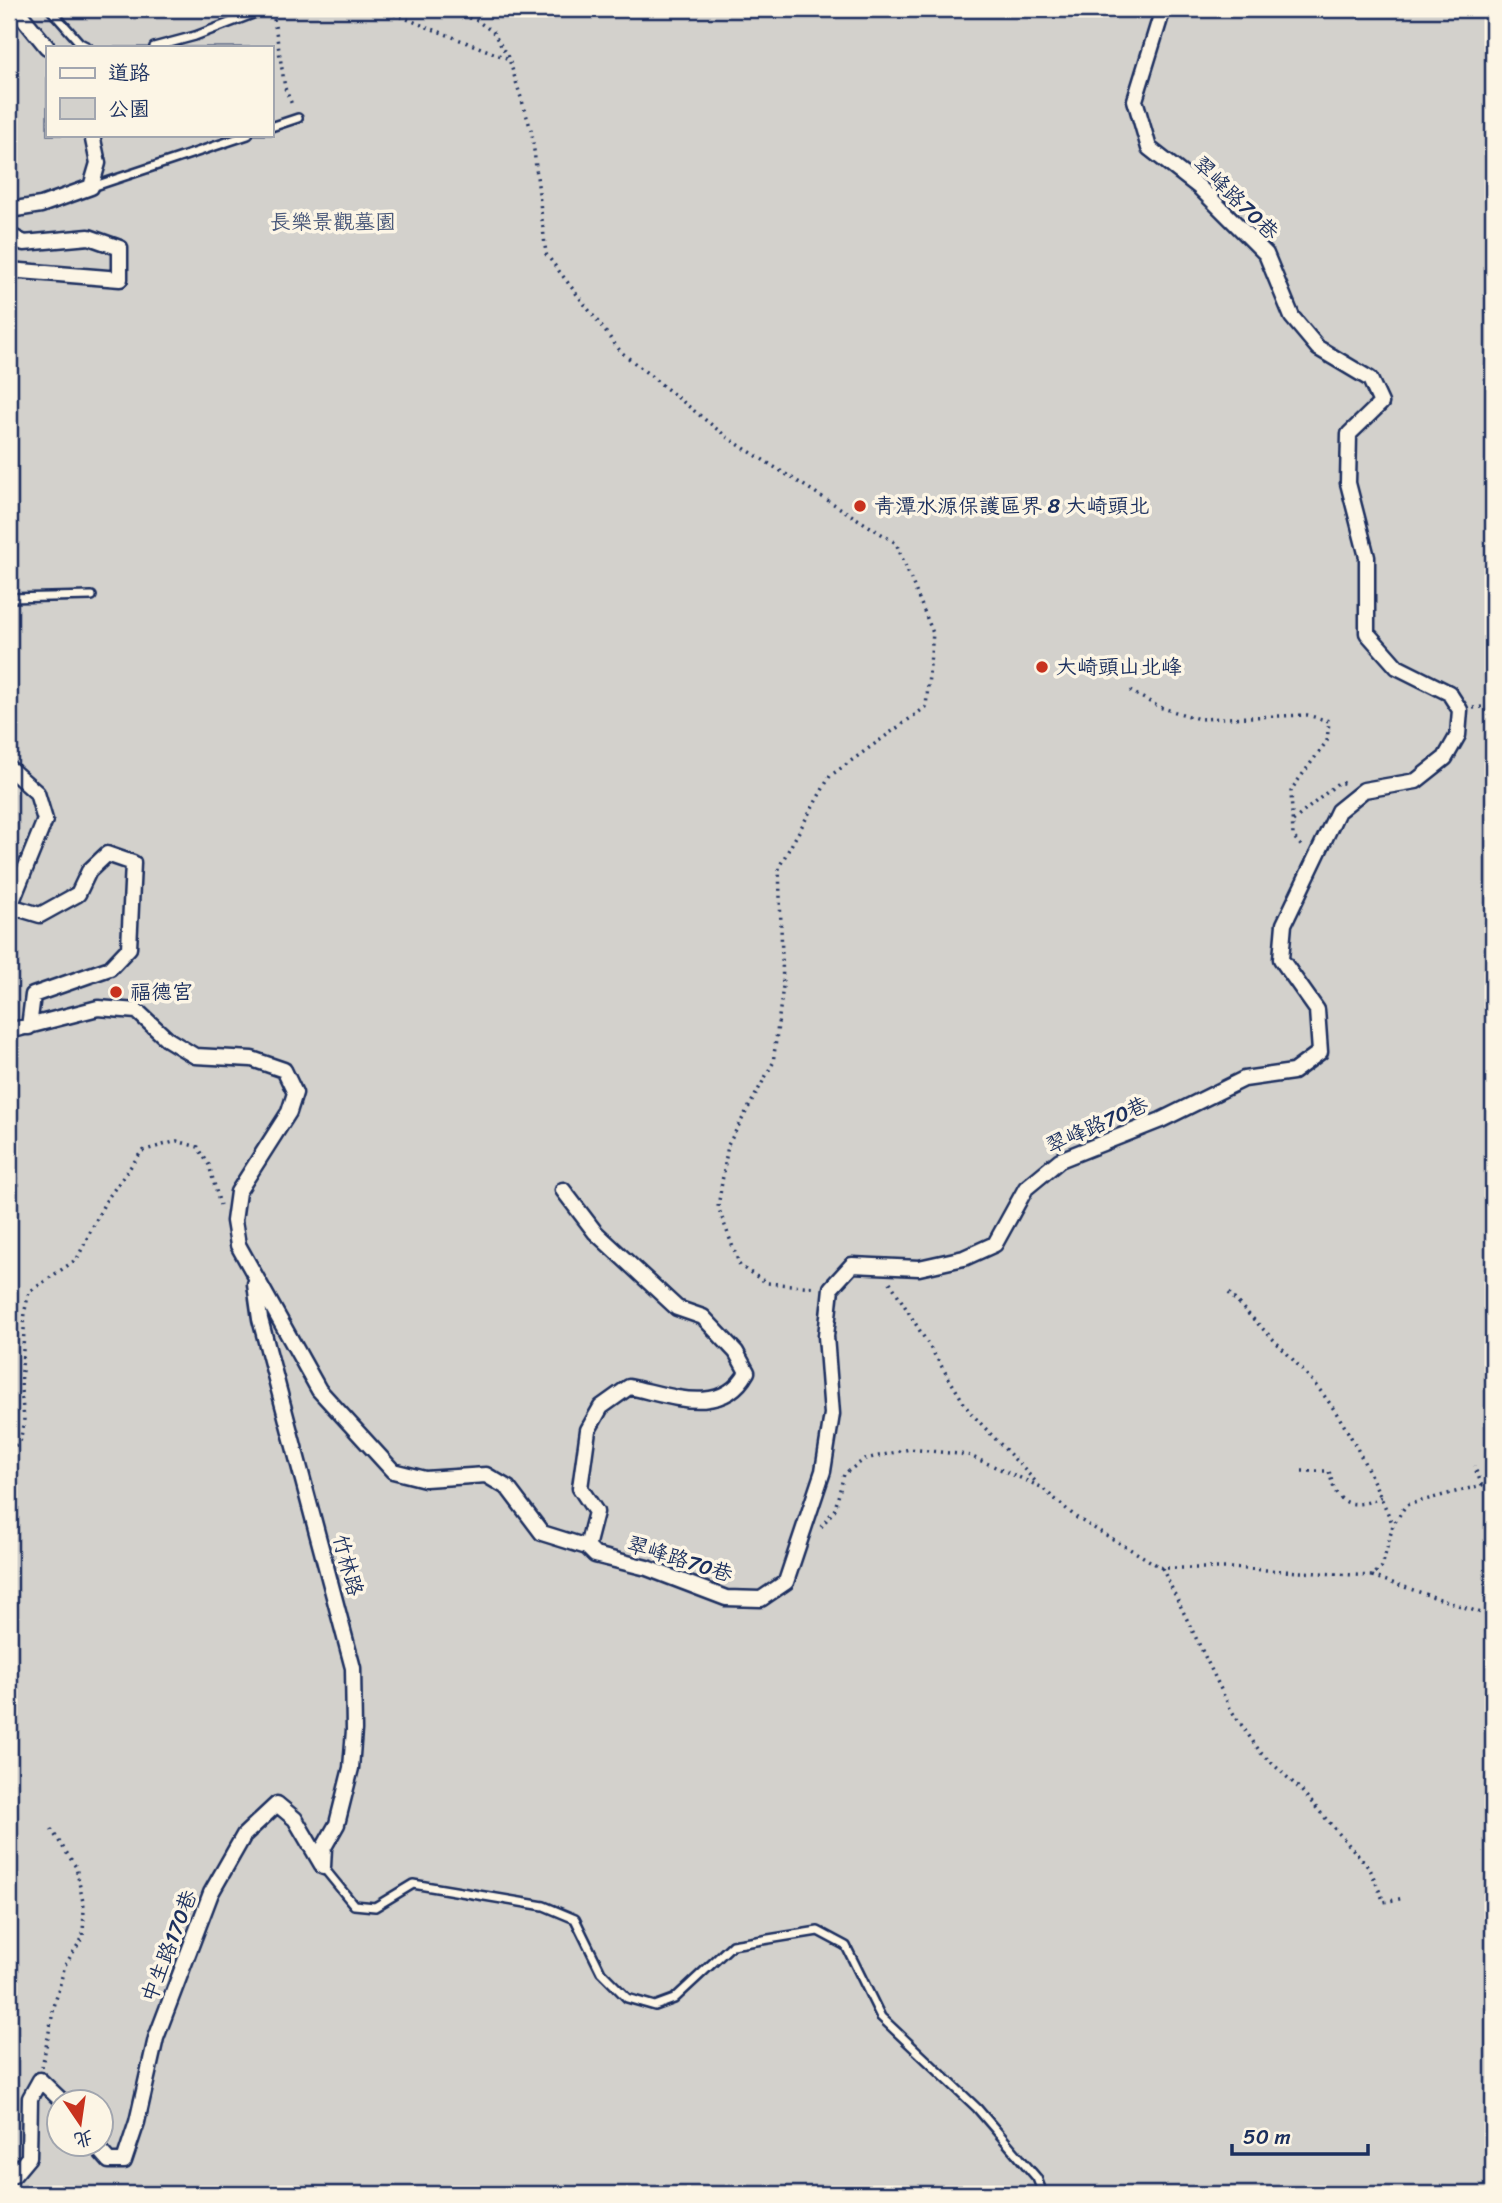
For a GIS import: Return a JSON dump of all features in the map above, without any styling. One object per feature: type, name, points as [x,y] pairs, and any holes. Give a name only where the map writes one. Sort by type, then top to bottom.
[{"type":"street","points":[[16,9],[46,46]]},
{"type":"street","name":"翠峰路70巷","points":[[9,1031],[98,1008],[137,1011],[167,1039],[195,1056],[252,1059],[284,1070],[295,1093],[289,1112],[238,1192],[234,1222],[238,1245],[319,1390],[393,1471],[425,1479],[486,1475],[508,1488],[542,1533],[587,1546],[595,1555],[647,1568],[726,1598],[761,1598],[786,1581],[823,1471],[832,1414],[825,1336],[831,1289],[852,1265],[919,1268],[964,1258],[995,1244],[1026,1188],[1060,1160],[1161,1120],[1244,1079],[1293,1072],[1320,1052],[1317,1010],[1281,959],[1284,923],[1338,811],[1364,790],[1416,781],[1445,758],[1458,735],[1460,710],[1449,693],[1397,667],[1367,633],[1367,556],[1348,483],[1349,434],[1381,403],[1370,379],[1318,348],[1292,317],[1266,254],[1199,187],[1149,148],[1135,100],[1163,9]]},
{"type":"street","points":[[9,210],[41,205],[91,187],[98,163],[92,136]]},
{"type":"street","points":[[9,235],[24,243],[89,237],[120,248],[120,279],[9,270]]},
{"type":"street","points":[[9,768],[37,793],[45,820],[10,906],[40,915],[78,894],[89,871],[107,854],[133,863],[129,948],[110,968],[33,995],[29,1027]]},
{"type":"street","points":[[563,1190],[595,1232],[677,1308],[703,1317],[736,1352],[747,1372],[740,1385],[718,1399],[694,1400],[629,1387],[601,1407],[588,1430],[580,1488],[596,1513],[587,1546]]},
{"type":"street","name":"竹林路","points":[[253,1274],[260,1320],[353,1668],[354,1730],[351,1768],[337,1824],[324,1847],[323,1867]]},
{"type":"street","name":"中生路170巷","points":[[106,2158],[109,2161],[124,2161],[137,2122],[156,2038],[211,1893],[244,1835],[277,1804],[295,1819],[323,1867]]},
{"type":"street","points":[[9,2172],[14,2175],[29,2157],[30,2098],[40,2080],[48,2088]]},
{"type":"lane","points":[[50,9],[80,43],[86,46]]},
{"type":"lane","points":[[158,46],[195,36],[266,9]]},
{"type":"lane","points":[[273,126],[298,118]]},
{"type":"lane","points":[[91,187],[245,136]]},
{"type":"lane","points":[[9,598],[92,596]]},
{"type":"lane","points":[[323,1867],[354,1905],[376,1907],[413,1885],[544,1906],[575,1919],[601,1972],[627,1998],[655,2006],[674,1999],[732,1945],[818,1931],[846,1946],[881,2017],[978,2108],[1037,2178],[1043,2194]]},
{"type":"path","points":[[381,9],[509,59]]},
{"type":"path","points":[[442,9],[476,20],[493,32],[509,59],[532,133],[546,254],[621,352],[728,438],[896,543],[933,633],[926,707],[830,776],[779,867],[783,986],[773,1063],[728,1145],[718,1207],[740,1266],[768,1283],[831,1289]]},
{"type":"path","points":[[274,28],[285,88],[298,118]]},
{"type":"path","points":[[1130,691],[1159,707],[1199,719],[1307,715],[1329,721],[1327,741],[1290,790],[1293,836],[1314,861]]},
{"type":"path","points":[[1293,821],[1339,782],[1364,790]]},
{"type":"path","points":[[9,1129],[18,1186]]},
{"type":"path","points":[[9,1449],[20,1443],[24,1419],[21,1391],[25,1310],[29,1292],[77,1259],[105,1202],[142,1151],[177,1141],[198,1147],[209,1165],[220,1207]]},
{"type":"path","points":[[881,1268],[969,1411],[1041,1487],[1077,1518],[1162,1567],[1372,1576],[1493,1618]]},
{"type":"path","points":[[1229,1293],[1267,1335],[1287,1352],[1337,1414],[1393,1525]]},
{"type":"path","points":[[802,1534],[823,1526],[835,1509],[844,1474],[864,1459],[910,1449],[968,1455],[1041,1487]]},
{"type":"path","points":[[1372,1576],[1382,1567],[1393,1525],[1406,1505],[1482,1485],[1474,1466]]},
{"type":"path","points":[[1302,1471],[1329,1471],[1337,1494],[1346,1502],[1369,1504],[1381,1497]]},
{"type":"path","points":[[1162,1567],[1231,1710],[1261,1753],[1300,1789],[1370,1869],[1384,1902],[1404,1898]]},
{"type":"path","points":[[40,2080],[65,1965],[83,1937],[84,1907],[76,1867],[49,1826]]},
{"type":"green space","name":"長樂景觀墓園","points":[[9,9],[1493,9],[1493,2194],[9,2194]]},
{"type":"place","name":"青潭水源保護區界 8 大崎頭北","points":[[860,506]]},
{"type":"place","name":"大崎頭山北峰","points":[[1042,667]]},
{"type":"place","name":"福德宮","points":[[116,992]]}]
